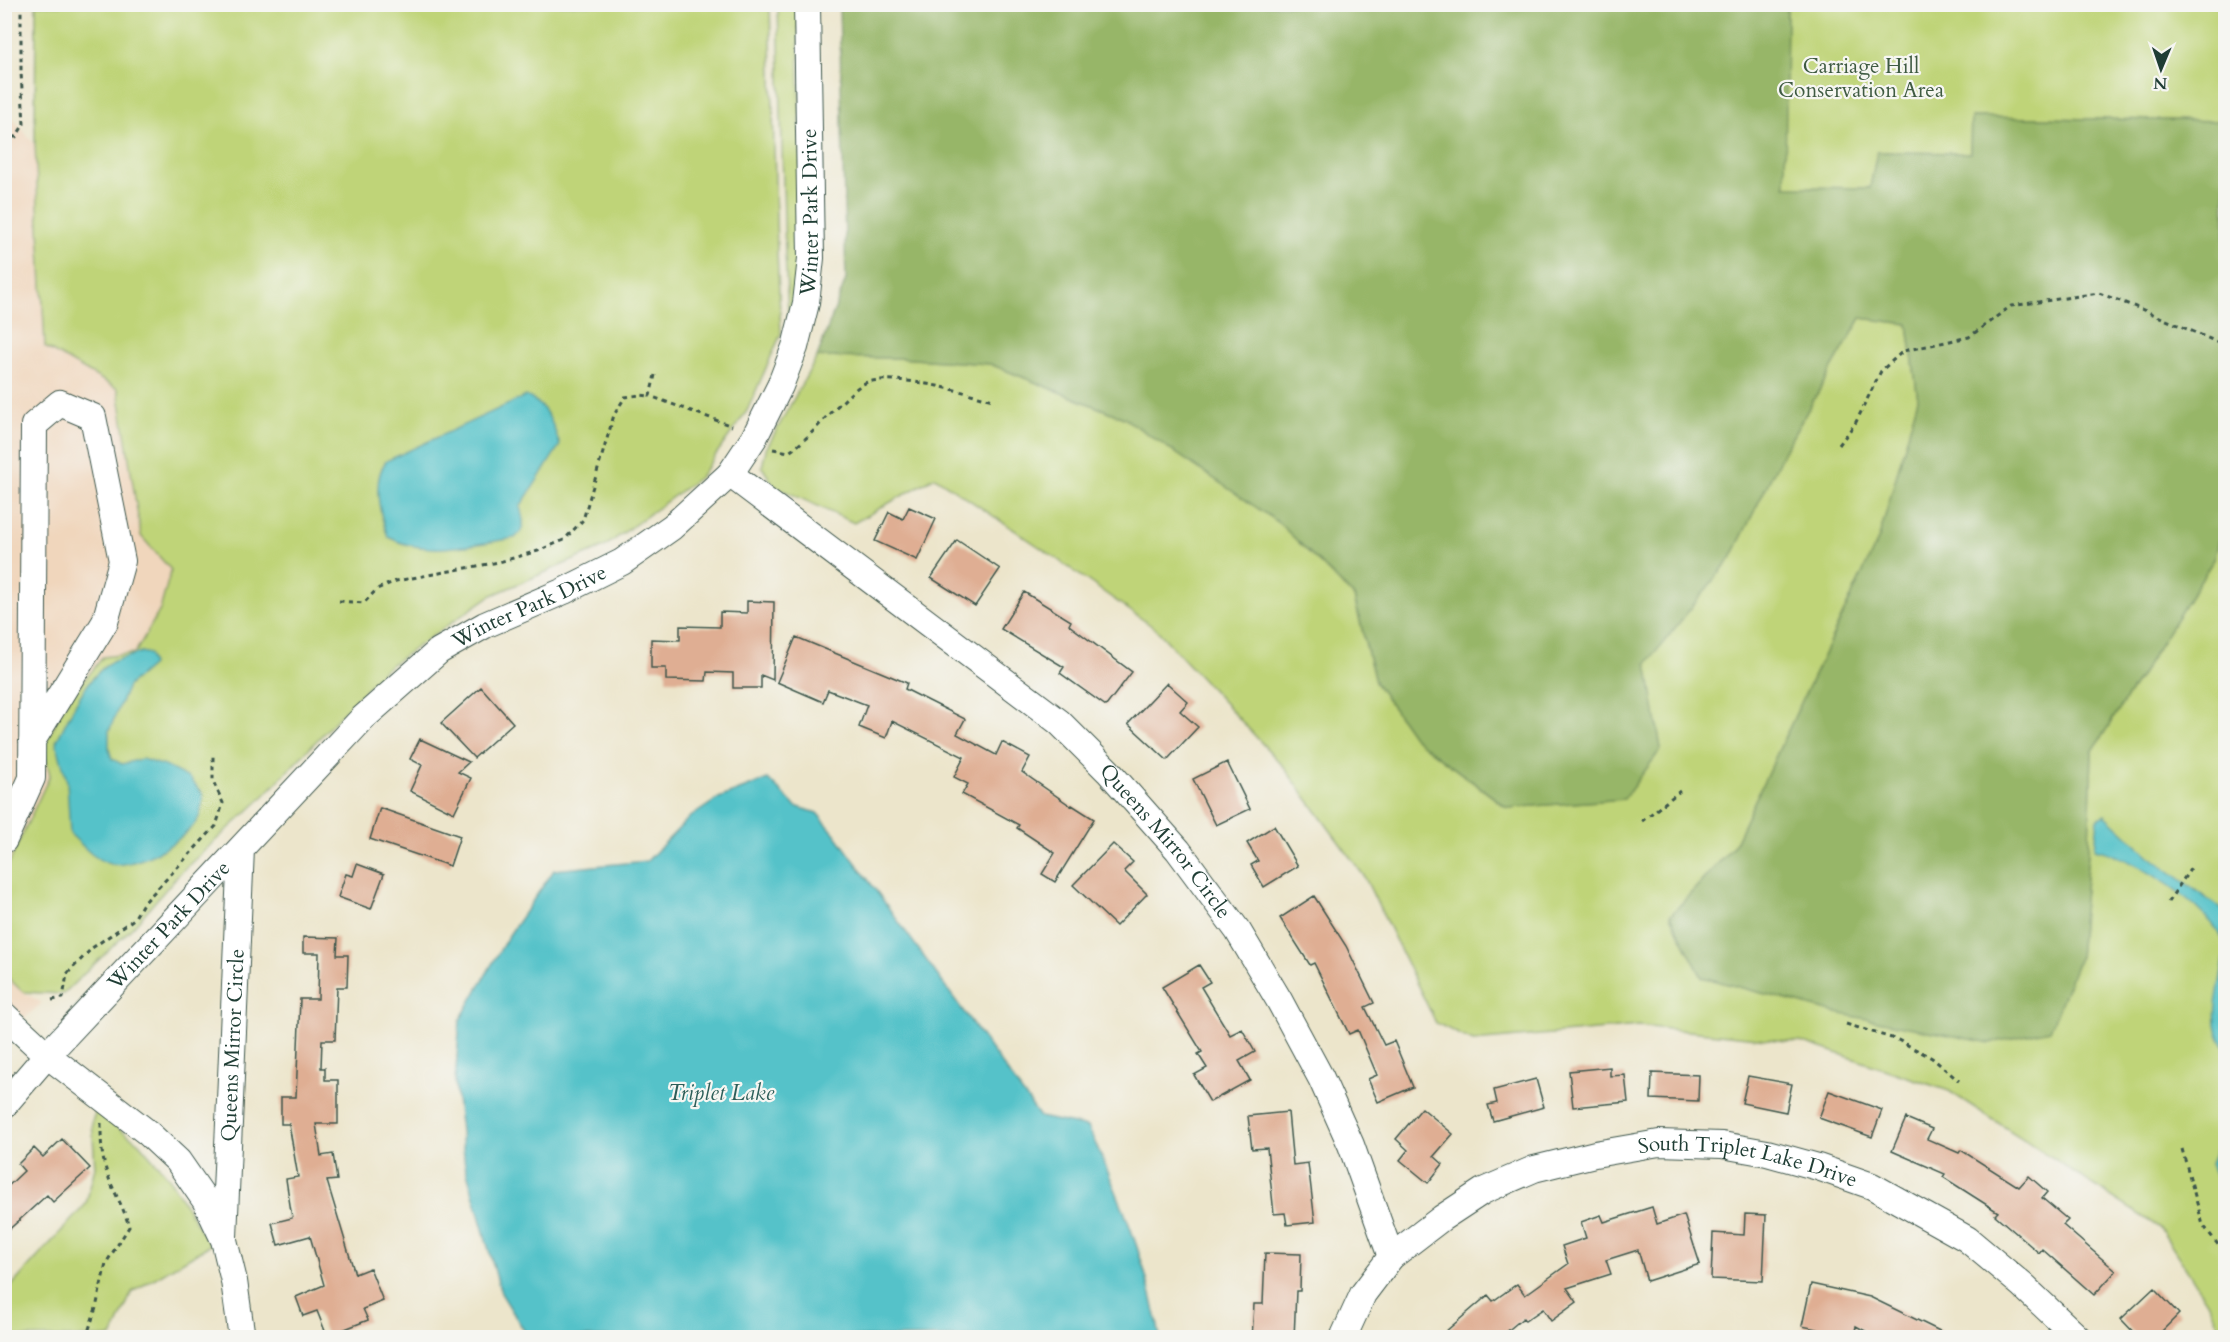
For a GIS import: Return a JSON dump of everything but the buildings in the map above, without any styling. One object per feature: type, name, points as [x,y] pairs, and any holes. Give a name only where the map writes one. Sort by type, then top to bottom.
[{"type":"street","name":"Winter Park Drive","points":[[4,1105],[47,1055],[363,718],[439,651],[485,625],[564,591],[622,562],[672,527],[730,474],[754,438],[780,386],[795,347],[806,303],[811,258],[807,4]]},
{"type":"street","points":[[4,840],[32,778],[32,741],[34,425],[60,403],[93,417],[122,561],[105,622],[32,741]]},
{"type":"street","name":"Queens Mirror Circle","points":[[730,474],[1059,722],[1108,771],[1178,850],[1238,931],[1321,1078],[1351,1145],[1391,1257]]},
{"type":"street","name":"Queens Mirror Circle","points":[[224,1240],[241,849]]},
{"type":"street","name":"Queens Mirror Circle","points":[[4,1015],[47,1055],[148,1133],[178,1161],[205,1200],[224,1240],[234,1281],[242,1338]]},
{"type":"street","name":"South Triplet Lake Drive","points":[[1391,1257],[1442,1218],[1483,1191],[1534,1169],[1595,1154],[1659,1143],[1722,1145],[1767,1153],[1818,1167],[1872,1186],[1967,1239],[2022,1285],[2078,1338]]},
{"type":"street","points":[[1343,1338],[1363,1294],[1391,1257]]},
{"type":"path","points":[[4,137],[15,137],[24,124],[21,4]]},
{"type":"path","points":[[1839,445],[1856,422],[1881,371],[1903,351],[1969,337],[2012,306],[2099,293],[2226,346]]},
{"type":"path","points":[[650,396],[655,375]]},
{"type":"path","points":[[771,448],[789,452],[802,444],[842,402],[864,384],[885,380],[945,387],[993,400]]},
{"type":"path","points":[[339,601],[364,603],[377,589],[396,581],[500,562],[538,551],[564,540],[583,520],[614,415],[625,397],[650,396],[732,426]]},
{"type":"path","points":[[52,1000],[63,998],[67,974],[92,948],[135,919],[142,905],[216,826],[224,803],[213,781],[213,755]]},
{"type":"path","points":[[1642,821],[1680,791]]},
{"type":"path","points":[[2168,902],[2193,865]]},
{"type":"path","points":[[1846,1024],[1898,1040],[1932,1058],[1959,1081]]},
{"type":"path","points":[[86,1338],[96,1308],[106,1263],[129,1227],[105,1167],[100,1143],[101,1116]]},
{"type":"path","points":[[2182,1149],[2203,1225],[2226,1255]]},
{"type":"shaded area","points":[[5,109],[35,145],[45,347],[118,388],[141,536],[171,570],[160,610],[135,653],[103,657],[43,748],[50,775],[5,874]]},
{"type":"shaded area","points":[[4,975],[23,992],[42,1003],[5,1035]]},
{"type":"green space","points":[[36,5],[770,5],[781,334],[747,411],[700,477],[604,547],[490,596],[385,669],[259,801],[180,873],[133,927],[63,994],[23,992],[5,975],[4,874],[50,775],[43,748],[65,704],[103,657],[135,653],[160,610],[171,570],[141,536],[118,389],[45,347],[35,145]]},
{"type":"green space","points":[[778,5],[798,5],[802,258],[789,333],[785,252]]},
{"type":"green space","points":[[839,5],[1787,5],[1785,187],[1870,188],[1877,152],[1970,153],[1971,117],[2225,121],[2225,522],[2214,559],[2092,752],[2089,842],[2079,958],[2050,1030],[1990,1043],[1836,1013],[1702,977],[1670,916],[1733,847],[1879,538],[1918,399],[1908,324],[1861,318],[1784,451],[1731,558],[1647,663],[1661,749],[1624,799],[1508,808],[1415,739],[1375,682],[1354,596],[1278,522],[1124,418],[990,364],[898,358],[817,357],[846,279]]},
{"type":"green space","name":"Carriage Hill Conservation Area","points":[[1787,5],[2225,5],[2225,121],[1971,117],[1970,153],[1877,152],[1870,188],[1784,187]]},
{"type":"green space","points":[[1861,318],[1908,324],[1918,399],[1879,538],[1733,847],[1670,916],[1702,977],[1836,1013],[2079,958],[2089,842],[2092,752],[2214,559],[2225,522],[2225,1337],[2208,1303],[2160,1228],[1949,1091],[1807,1043],[1639,1026],[1473,1041],[1436,1023],[1364,876],[1283,766],[1156,629],[935,477],[854,523],[774,486],[762,467],[766,449],[817,357],[898,358],[990,364],[1124,418],[1278,522],[1354,597],[1375,682],[1415,739],[1507,808],[1623,799],[1661,749],[1646,663],[1731,558],[1784,451]]},
{"type":"green space","points":[[96,1111],[139,1143],[169,1178],[210,1245],[132,1292],[112,1337],[5,1337],[5,1293],[86,1204],[95,1167],[92,1121]]},
{"type":"water","points":[[526,396],[545,410],[560,445],[520,507],[523,524],[515,538],[467,546],[434,548],[418,547],[388,537],[378,498],[379,478],[386,461]]},
{"type":"water","points":[[141,652],[149,654],[152,665],[128,686],[116,714],[109,731],[109,749],[112,759],[122,764],[142,759],[165,766],[189,778],[203,794],[202,806],[193,826],[171,844],[144,858],[117,865],[97,858],[70,834],[67,781],[56,742],[78,699],[93,678],[110,663]]},
{"type":"water","name":"Triplet Lake","points":[[768,779],[795,806],[817,813],[835,834],[1040,1117],[1088,1127],[1111,1179],[1140,1256],[1160,1337],[528,1337],[501,1293],[465,1165],[455,1082],[460,1020],[507,938],[554,870],[647,861],[689,818],[719,798]]},
{"type":"water","points":[[2105,815],[2149,856],[2225,912],[2225,944],[2217,929],[2204,914],[2169,885],[2130,862],[2095,849],[2098,819]]},
{"type":"water","points":[[2225,954],[2226,1047],[2219,1036],[2215,1014]]},
{"type":"water","points":[[2225,1136],[2225,1188],[2219,1184],[2210,1164]]}]
